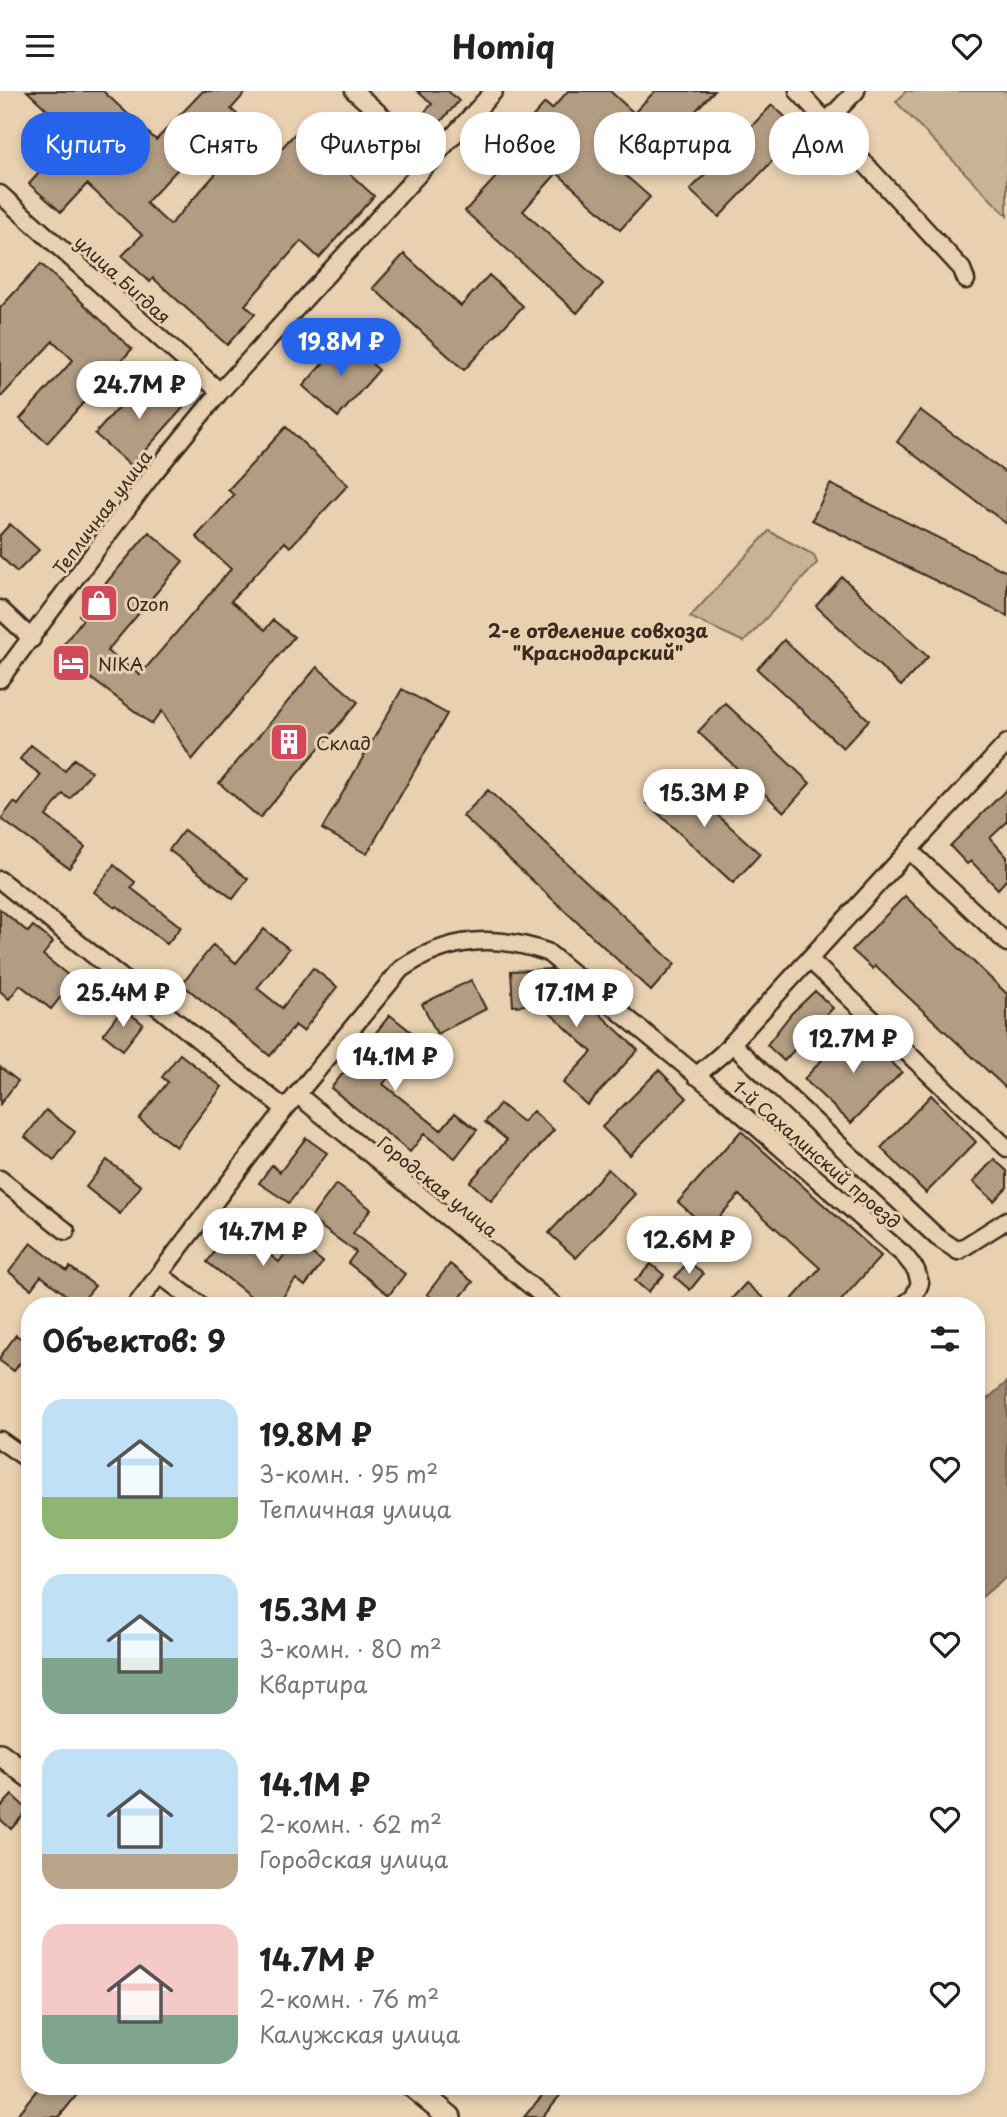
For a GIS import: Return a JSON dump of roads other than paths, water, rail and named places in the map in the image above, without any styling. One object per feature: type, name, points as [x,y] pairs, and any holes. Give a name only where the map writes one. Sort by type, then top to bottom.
[{"type":"street","points":[[355,91],[378,112]]},
{"type":"street","name":"Тепличная улица","points":[[446,145],[494,91]]},
{"type":"street","points":[[798,91],[817,112]]},
{"type":"street","points":[[836,112],[856,91]]},
{"type":"street","points":[[869,168],[962,269],[966,280]]},
{"type":"street","name":"Тепличная улица","points":[[0,679],[152,475],[220,393],[419,175]]},
{"type":"street","name":"улица Бигдая","points":[[0,194],[220,393]]},
{"type":"street","points":[[0,609],[32,639]]},
{"type":"street","points":[[696,1076],[731,1044],[1007,743]]},
{"type":"street","points":[[909,850],[1007,943]]},
{"type":"street","points":[[0,880],[285,1109]]},
{"type":"street","name":"1-й Сахалинский проезд","points":[[142,1297],[285,1109],[401,969],[425,953],[459,943],[514,941],[547,952],[904,1255],[916,1270],[920,1283],[914,1297]]},
{"type":"street","points":[[809,959],[1007,1148]]},
{"type":"street","points":[[731,1044],[937,1237],[958,1251],[1007,1220]]},
{"type":"street","name":"Городская улица","points":[[298,1095],[544,1297]]},
{"type":"street","points":[[0,1179],[66,1231]]},
{"type":"street","points":[[160,1275],[189,1297]]},
{"type":"street","points":[[0,1440],[21,1451]]},
{"type":"street","points":[[0,1754],[21,1770]]},
{"type":"street","points":[[423,2095],[450,2117]]},
{"type":"place","name":"Ozon","points":[[99,603]]},
{"type":"place","name":"NIKA","points":[[71,663]]},
{"type":"place","name":"Склад","points":[[289,742]]},
{"type":"district","name":"2-е отделение совхоза \"Краснодарский\"","points":[[598,641]]}]
